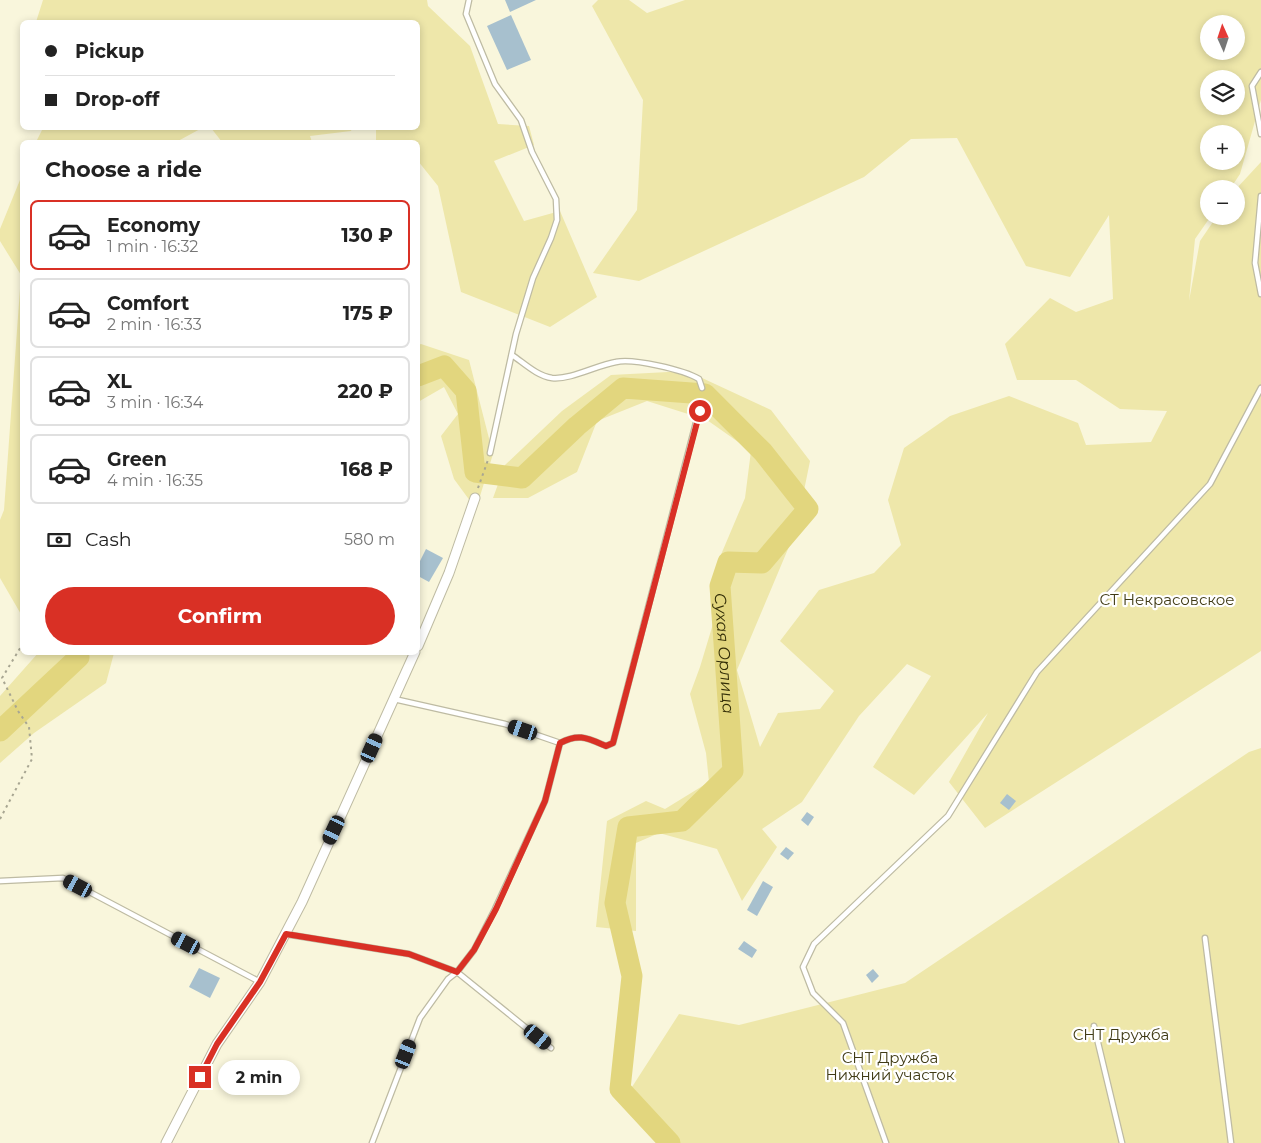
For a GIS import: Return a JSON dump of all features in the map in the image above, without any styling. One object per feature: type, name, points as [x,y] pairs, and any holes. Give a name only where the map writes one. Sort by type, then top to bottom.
[{"type":"street","points":[[420,641],[449,573],[475,498]]},
{"type":"street","points":[[166,1143],[217,1044],[260,982],[286,934],[414,655]]},
{"type":"lane","points":[[469,0],[466,14],[495,84],[521,120],[532,152],[556,200],[558,220],[552,238],[533,278],[516,334],[490,453]]},
{"type":"lane","points":[[1261,72],[1252,86],[1261,134]]},
{"type":"lane","points":[[1261,196],[1256,263],[1259,272],[1261,294]]},
{"type":"lane","points":[[512,355],[538,373],[553,378],[568,376],[617,361],[631,361],[689,374],[699,379],[702,388]]},
{"type":"lane","points":[[886,1143],[843,1023],[813,993],[803,967],[814,944],[948,816],[1037,672],[1210,484],[1261,388]]},
{"type":"lane","points":[[372,1143],[420,1018],[448,979],[457,972],[474,950],[496,909],[545,801],[560,743],[572,736],[590,739],[606,746],[613,743],[700,411]]},
{"type":"lane","points":[[394,699],[505,724],[560,743]]},
{"type":"lane","points":[[0,881],[63,878],[260,982]]},
{"type":"lane","points":[[286,934],[409,954],[457,972],[551,1048]]},
{"type":"lane","points":[[1205,938],[1231,1143]]},
{"type":"lane","points":[[1094,1026],[1122,1143]]},
{"type":"path","points":[[475,498],[490,453]]},
{"type":"path","points":[[0,819],[32,759],[28,727],[2,678],[20,648]]},
{"type":"green space","points":[[43,0],[427,0],[428,6],[470,46],[498,124],[529,126],[534,145],[494,161],[524,221],[560,211],[597,297],[550,327],[461,292],[438,186],[420,164],[420,140],[376,140],[376,130],[420,130],[420,20],[37,20]]},
{"type":"green space","name":"СТ Некрасовское","points":[[598,0],[629,0],[647,13],[685,0],[1261,0],[1261,100],[1245,156],[1245,125],[1200,125],[1200,170],[1241,170],[1236,180],[1200,180],[1200,225],[1205,225],[1195,239],[1189,301],[1200,241],[1211,225],[1245,225],[1244,180],[1261,162],[1261,651],[985,828],[949,782],[988,713],[914,795],[873,767],[931,676],[907,664],[859,716],[802,802],[762,829],[777,847],[742,901],[717,849],[659,833],[636,843],[636,931],[596,927],[607,821],[646,801],[665,809],[709,782],[706,753],[690,694],[719,604],[720,557],[745,498],[751,451],[707,420],[647,401],[597,421],[577,472],[528,498],[493,498],[505,465],[562,411],[611,375],[687,371],[771,410],[810,461],[796,530],[737,670],[760,747],[778,713],[820,709],[834,691],[780,641],[819,590],[874,573],[901,545],[888,500],[904,448],[950,416],[1009,396],[1078,423],[1086,445],[1151,442],[1167,411],[1120,409],[1076,380],[1017,380],[1005,344],[1050,298],[1076,312],[1113,299],[1109,215],[1070,277],[1026,266],[957,138],[911,139],[864,177],[639,281],[593,273],[637,210],[643,100],[592,6]]},
{"type":"green space","points":[[42,130],[198,130],[180,140],[37,140]]},
{"type":"green space","points":[[213,130],[351,130],[310,136],[311,140],[220,140]]},
{"type":"green space","points":[[20,180],[20,273],[0,241],[0,229]]},
{"type":"green space","points":[[20,289],[20,613],[0,578],[0,520],[4,510]]},
{"type":"green space","points":[[420,344],[469,360],[493,454],[476,509],[454,479],[441,436],[458,414],[444,387],[420,401]]},
{"type":"green space","points":[[36,655],[113,655],[106,683],[34,733],[0,763],[0,696]]},
{"type":"green space","points":[[1261,748],[1261,1143],[679,1143],[632,1087],[679,1014],[739,1025],[905,983],[1249,752]]},
{"type":"building","points":[[505,0],[536,0],[510,12]]},
{"type":"building","points":[[511,15],[531,60],[507,70],[487,26]]},
{"type":"building","points":[[426,549],[443,558],[429,582],[420,577],[420,561]]},
{"type":"building","points":[[1007,794],[1016,801],[1009,810],[1000,803]]},
{"type":"building","points":[[807,812],[814,817],[808,826],[801,820]]},
{"type":"building","points":[[786,847],[794,853],[788,860],[780,854]]},
{"type":"building","points":[[763,881],[773,887],[757,916],[747,910]]},
{"type":"building","points":[[744,941],[757,950],[752,958],[738,949]]},
{"type":"building","points":[[199,968],[220,978],[210,998],[189,987]]},
{"type":"building","points":[[873,969],[879,976],[872,983],[866,975]]},
{"type":"waterway","name":"Сухая Орлица","points":[[420,375],[444,366],[466,391],[475,472],[522,478],[577,426],[623,388],[705,394],[763,452],[808,509],[762,563],[728,562],[720,586],[733,771],[682,821],[628,827],[615,903],[632,976],[620,1089],[670,1143]]},
{"type":"waterway","name":"Сухая Орлица","points":[[0,731],[79,657],[79,655]]},
{"type":"route","points":[[200,1077],[217,1044],[260,982],[286,934],[409,954],[457,972],[474,950],[496,909],[545,801],[560,743],[572,736],[590,739],[606,746],[613,743],[700,411]]},
{"type":"park label","name":"СНТ Дружба","points":[[1121,1034]]},
{"type":"park label","name":"СНТ Дружба Нижний участок","points":[[890,1066]]}]
